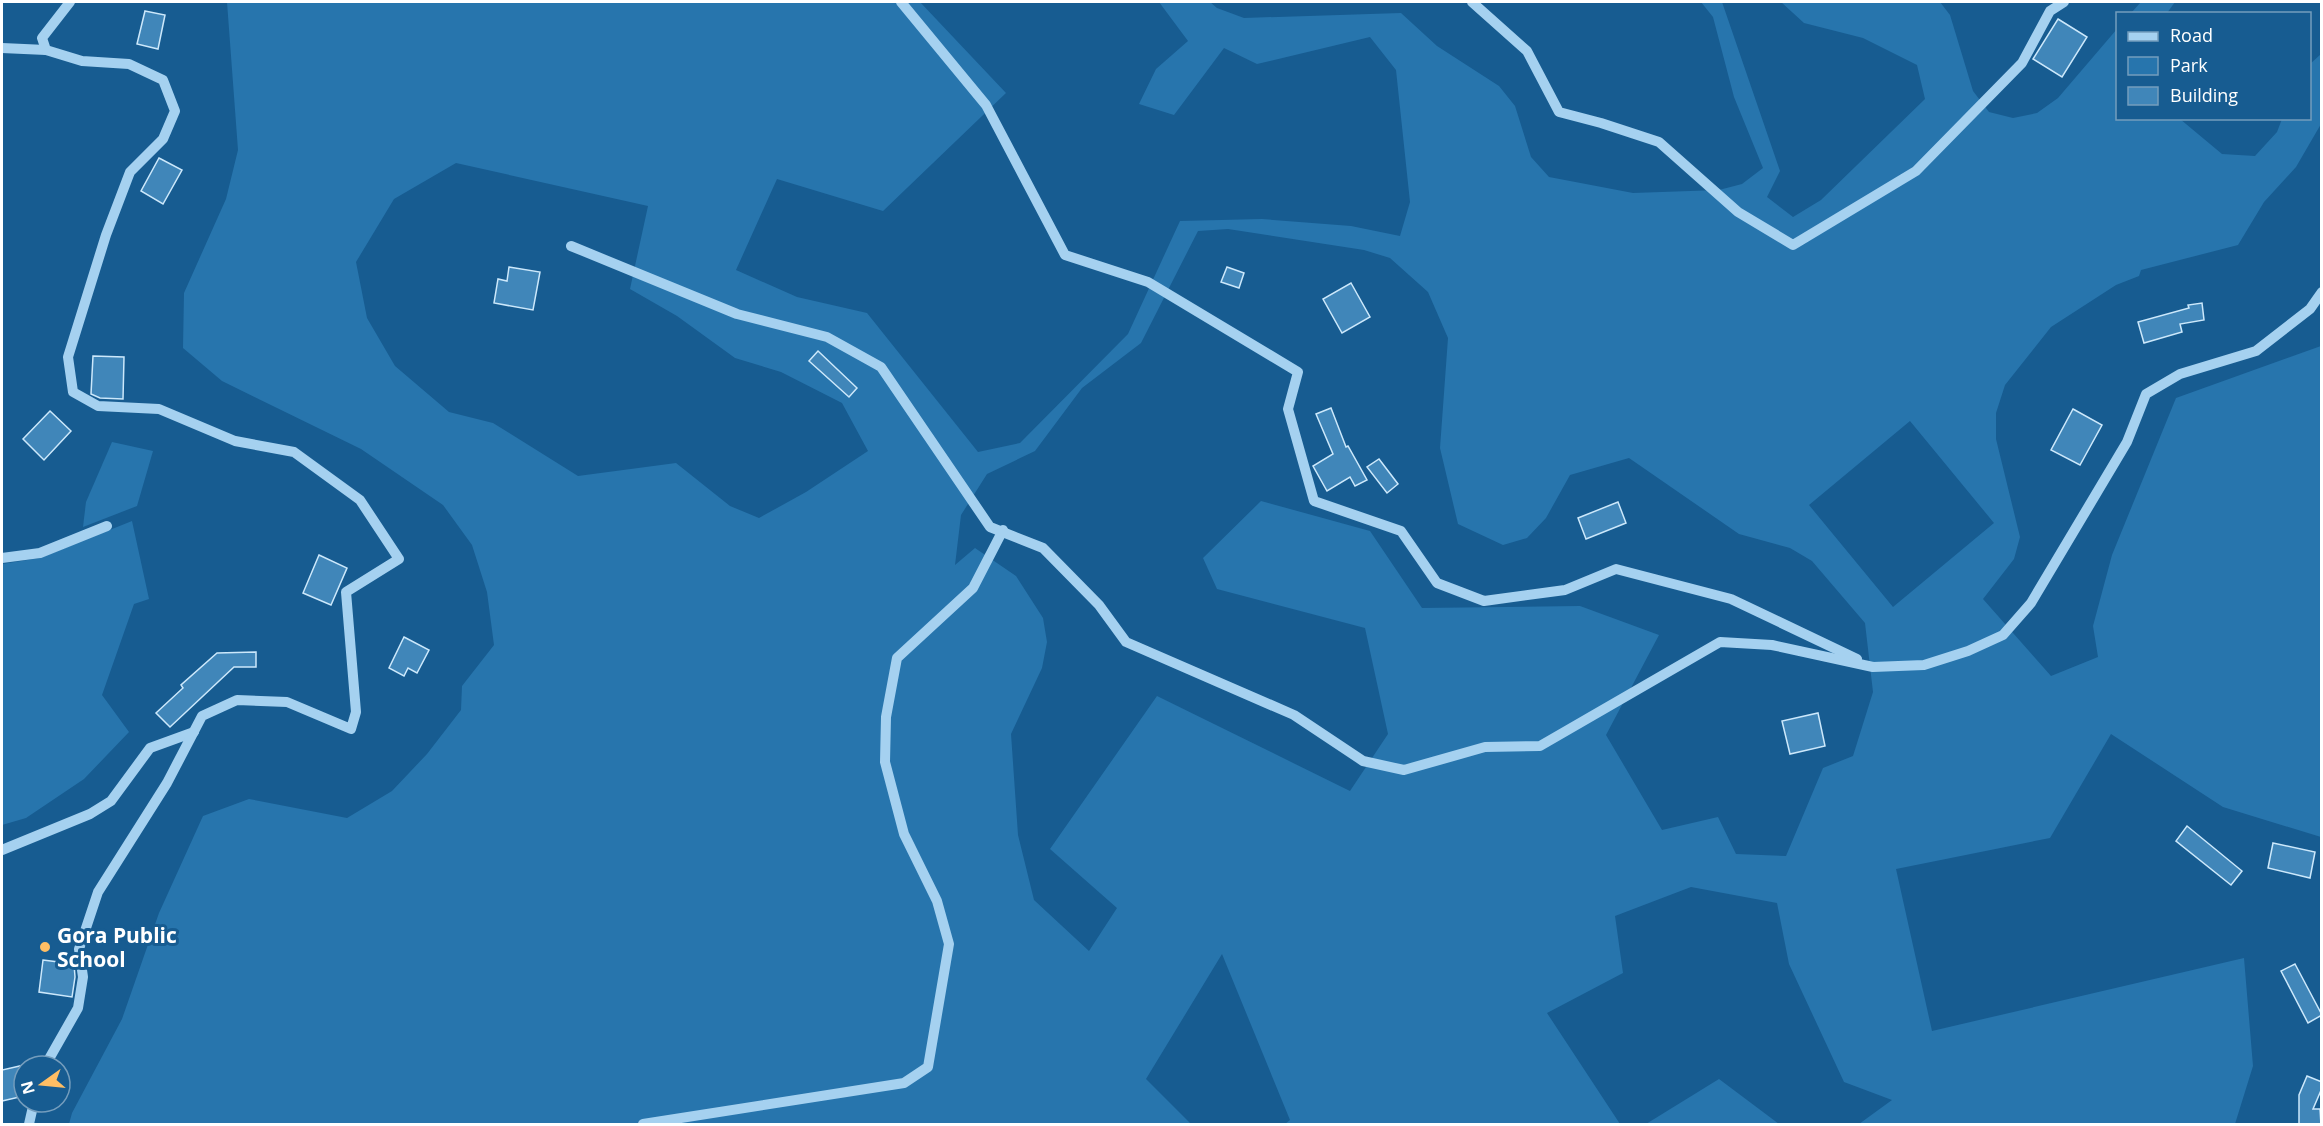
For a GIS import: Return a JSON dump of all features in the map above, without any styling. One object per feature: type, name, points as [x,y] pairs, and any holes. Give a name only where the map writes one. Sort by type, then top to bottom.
[{"type":"street","points":[[46,50],[42,38],[70,2]]},
{"type":"street","points":[[901,2],[986,105],[1065,255],[1148,282],[1298,372],[1288,409],[1314,501],[1401,531],[1437,583],[1484,601],[1565,590],[1616,569],[1731,600],[1873,667]]},
{"type":"street","points":[[1472,2],[1527,51],[1558,112],[1659,142],[1738,212],[1793,245],[1916,171],[2022,63],[2050,10],[2064,2]]},
{"type":"street","points":[[2,48],[46,50],[82,61],[129,64],[163,80],[176,111],[164,139],[130,172],[106,235],[68,357],[73,392],[98,406],[159,409],[235,441],[294,452],[360,500],[399,559],[346,592],[356,712],[351,729],[287,702],[237,700],[202,716],[166,783],[98,892],[80,949],[83,977],[78,1008],[52,1054]]},
{"type":"street","points":[[571,246],[737,314],[827,338],[881,367],[990,527],[1003,530],[1043,548],[1099,604],[1126,642],[1294,715],[1363,761],[1404,770],[1485,747],[1540,746],[1720,642],[1772,645],[1873,667],[1924,665],[1968,651],[2003,635],[2031,603],[2127,442],[2146,394],[2180,374],[2256,351],[2310,309],[2322,292]]},
{"type":"street","points":[[2,558],[40,553],[107,526]]},
{"type":"street","points":[[643,1125],[904,1083],[928,1067],[949,944],[937,901],[904,834],[885,762],[886,717],[897,658],[973,588],[1003,530]]},
{"type":"street","points":[[2,850],[90,814],[111,801],[150,748],[194,732]]},
{"type":"green space","points":[[227,2],[920,2],[1006,93],[883,211],[777,179],[736,270],[797,297],[867,313],[978,452],[1020,443],[1128,334],[1180,221],[1262,219],[1351,226],[1400,236],[1410,202],[1396,70],[1370,37],[1257,64],[1224,48],[1174,115],[1139,104],[1156,69],[1188,41],[1159,2],[1210,2],[1217,8],[1244,18],[1401,13],[1437,46],[1499,86],[1515,106],[1531,157],[1549,177],[1633,193],[1719,190],[1742,184],[1763,168],[1734,97],[1713,17],[1701,2],[1722,2],[1780,171],[1767,197],[1793,217],[1821,200],[1925,99],[1917,65],[1863,38],[1804,23],[1781,2],[1940,2],[1950,15],[1973,91],[1989,112],[2013,118],[2037,113],[2058,98],[2116,30],[2116,120],[2181,120],[2222,154],[2255,156],[2277,132],[2282,120],[2311,120],[2311,63],[2321,54],[2321,124],[2296,167],[2264,202],[2238,245],[2141,270],[2139,276],[2116,285],[2051,327],[2005,385],[1996,413],[1996,439],[2020,537],[2014,559],[1983,599],[2051,676],[2098,657],[2093,626],[2112,555],[2176,398],[2321,346],[2321,837],[2223,807],[2111,734],[2050,838],[1896,869],[1932,1031],[2244,958],[2253,1066],[2235,1124],[1859,1124],[1892,1100],[1844,1082],[1789,964],[1777,903],[1691,887],[1615,916],[1623,973],[1547,1013],[1620,1124],[1285,1124],[1290,1120],[1222,954],[1146,1079],[1191,1124],[69,1124],[72,1113],[122,1019],[159,913],[203,816],[249,799],[347,818],[392,791],[427,754],[461,710],[462,686],[494,645],[487,592],[472,545],[443,505],[361,449],[222,381],[183,348],[184,293],[226,199],[238,150]],"holes":[[[456,163],[648,206],[630,289],[677,316],[735,358],[781,372],[842,403],[868,451],[806,492],[759,518],[730,506],[676,463],[578,476],[493,423],[449,412],[395,366],[367,318],[356,262],[394,199]],[[1228,229],[1364,250],[1390,258],[1428,292],[1448,338],[1440,448],[1458,524],[1503,545],[1527,538],[1546,518],[1570,475],[1629,458],[1739,534],[1790,548],[1812,561],[1865,623],[1873,692],[1853,756],[1823,768],[1786,856],[1736,854],[1718,817],[1662,830],[1606,735],[1659,635],[1580,606],[1422,608],[1370,531],[1261,501],[1203,558],[1217,589],[1365,628],[1388,734],[1350,791],[1157,696],[1050,849],[1117,908],[1089,951],[1034,900],[1018,835],[1011,734],[1042,668],[1047,642],[1043,618],[1016,576],[975,548],[955,565],[961,515],[987,474],[1035,451],[1082,388],[1141,343],[1198,231]],[[1910,421],[1994,523],[1893,607],[1809,505]]]},
{"type":"green space","points":[[2141,2],[2175,2],[2168,12],[2132,12]]},
{"type":"green space","points":[[112,442],[153,451],[137,506],[83,527],[86,502]]},
{"type":"green space","points":[[132,521],[149,599],[134,604],[102,695],[129,732],[84,779],[26,818],[2,825],[2,564],[40,558]]},
{"type":"green space","points":[[1719,1079],[1779,1124],[1646,1124]]},
{"type":"building","points":[[145,11],[165,15],[158,49],[137,44]]},
{"type":"building","points":[[2058,19],[2087,37],[2062,77],[2033,59]]},
{"type":"building","points":[[159,158],[182,170],[163,204],[141,191]]},
{"type":"building","points":[[509,267],[540,272],[533,310],[494,303],[498,279],[507,281]]},
{"type":"building","points":[[1227,267],[1244,273],[1239,288],[1221,282]]},
{"type":"building","points":[[1351,283],[1370,317],[1342,333],[1323,299]]},
{"type":"building","points":[[2202,303],[2204,320],[2180,324],[2182,332],[2144,343],[2138,322],[2189,308],[2188,305]]},
{"type":"building","points":[[818,351],[857,388],[849,397],[809,361]]},
{"type":"building","points":[[93,356],[124,357],[123,399],[100,398],[91,394]]},
{"type":"building","points":[[1331,408],[1346,447],[1348,446],[1367,480],[1355,486],[1350,477],[1327,491],[1313,466],[1333,454],[1316,414]]},
{"type":"building","points":[[2073,409],[2102,425],[2080,465],[2051,450]]},
{"type":"building","points":[[50,411],[71,431],[44,460],[23,439]]},
{"type":"building","points":[[1379,459],[1398,484],[1387,493],[1367,467]]},
{"type":"building","points":[[1618,502],[1626,523],[1586,539],[1578,518]]},
{"type":"building","points":[[319,555],[347,568],[331,605],[303,593]]},
{"type":"building","points":[[404,637],[429,650],[417,673],[408,668],[404,676],[389,668]]},
{"type":"building","points":[[256,652],[256,667],[234,667],[170,727],[156,713],[183,688],[181,685],[217,653]]},
{"type":"building","points":[[1818,713],[1825,746],[1790,754],[1782,721]]},
{"type":"building","points":[[2187,826],[2242,871],[2231,885],[2176,841]]},
{"type":"building","points":[[2273,843],[2315,852],[2310,878],[2268,868]]},
{"type":"building","points":[[43,960],[74,964],[72,997],[39,992]]},
{"type":"building","points":[[2295,964],[2322,1015],[2308,1023],[2281,971]]},
{"type":"building","points":[[12,1068],[12,1099],[2,1101],[2,1070]]},
{"type":"building","points":[[2307,1076],[2322,1082],[2322,1088],[2313,1109],[2320,1109],[2321,1125],[2299,1125],[2299,1095]]},
{"type":"place","name":"Gora Public School","points":[[45,947]]}]
